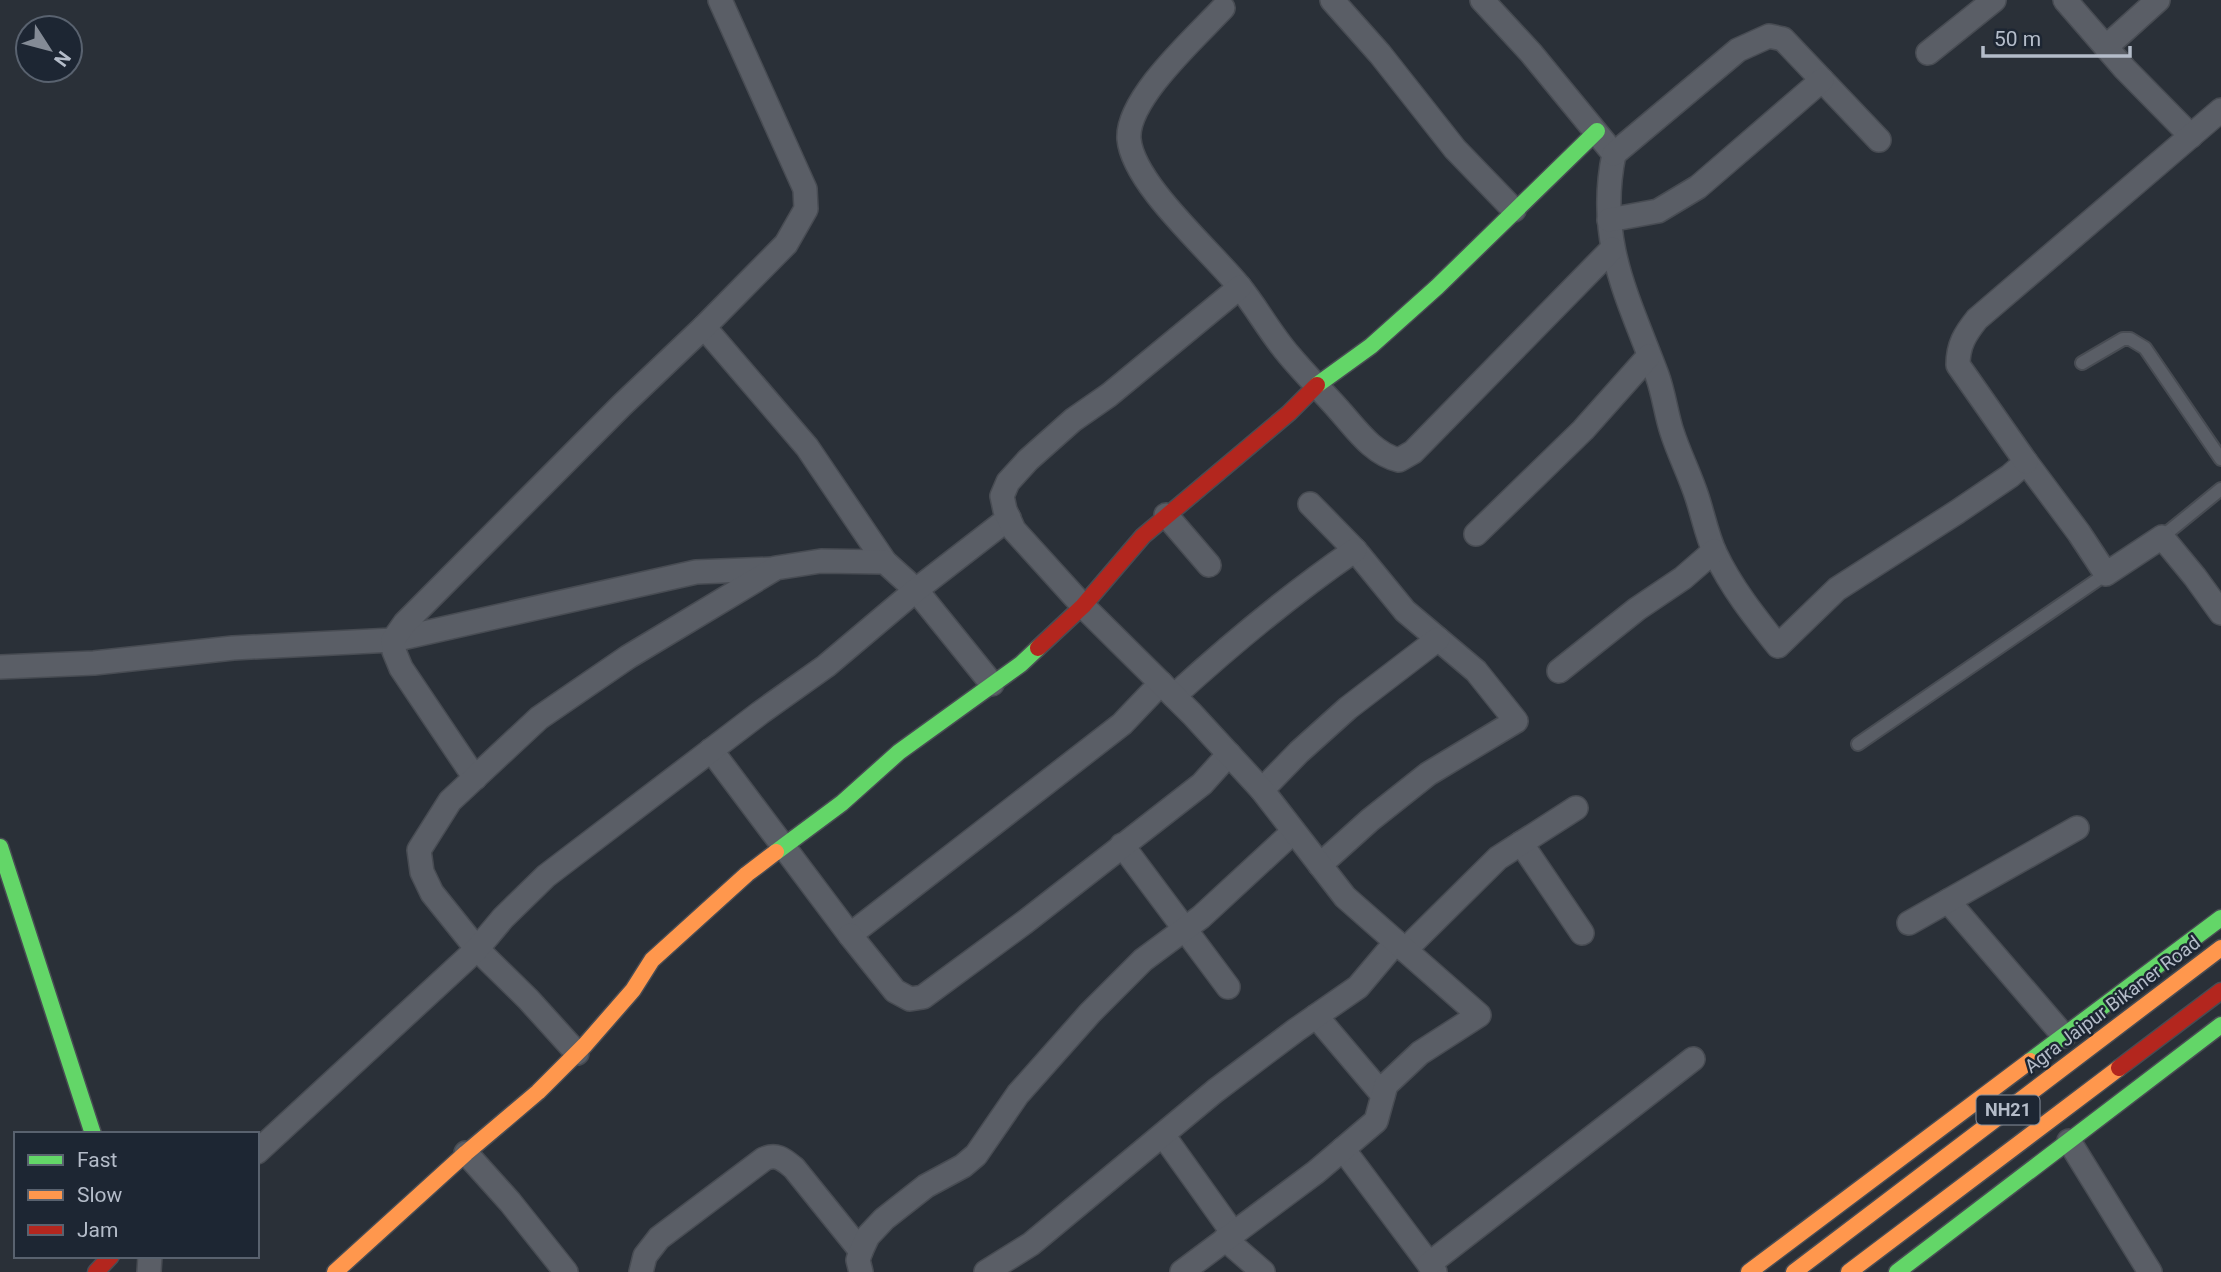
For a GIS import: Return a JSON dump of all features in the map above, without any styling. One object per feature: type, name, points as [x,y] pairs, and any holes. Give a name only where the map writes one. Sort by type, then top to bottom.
[{"type":"main road","points":[[335,1272],[538,1091],[577,1053],[633,990],[652,960],[747,874],[842,803],[899,752],[1021,664],[1083,606],[1143,536],[1289,413],[1317,385],[1380,338],[1437,287],[1597,131]]},
{"type":"main road","points":[[0,847],[92,1132]]},
{"type":"main road","points":[[1749,1272],[2221,918]]},
{"type":"main road","name":"Agra Jaipur Bikaner Road","points":[[1794,1272],[2221,948]]},
{"type":"main road","name":"NH21","points":[[1849,1272],[2221,991]]},
{"type":"main road","points":[[1897,1272],[1928,1262],[2069,1141],[2221,1025]]},
{"type":"main road","points":[[96,1272],[109,1258]]},
{"type":"street","points":[[475,778],[401,668],[393,640],[405,623],[547,479],[786,244],[806,209],[805,189],[720,0]]},
{"type":"street","points":[[1332,0],[1380,54],[1455,149],[1514,210]]},
{"type":"street","points":[[1482,0],[1614,154]]},
{"type":"street","points":[[1928,53],[1994,0]]},
{"type":"street","points":[[2065,0],[2191,136]]},
{"type":"street","points":[[2106,47],[2158,0]]},
{"type":"street","points":[[1223,8],[1154,82],[1135,113],[1128,137],[1133,158],[1156,192],[1240,287],[1288,354],[1366,441],[1386,457],[1399,460],[1413,452],[1612,249]]},
{"type":"street","points":[[1879,140],[1783,38],[1769,36],[1738,50],[1614,154],[1610,175],[1609,220],[1612,249],[1619,276],[1658,377],[1672,433],[1693,484],[1714,551],[1740,597],[1778,646],[1837,589],[1957,512],[2026,462]]},
{"type":"street","points":[[1609,220],[1658,211],[1678,201],[1698,187],[1822,80]]},
{"type":"street","points":[[2221,110],[1977,319],[1963,336],[1958,351],[1958,365],[2080,533],[2106,574],[2162,537],[2221,613]]},
{"type":"street","points":[[1182,1272],[1316,1172],[1376,1121],[1386,1086],[1420,1054],[1479,1015],[1345,897],[1262,790],[1168,690],[1083,606],[1014,530],[1009,518],[1002,496],[1008,482],[1028,460],[1073,420],[1110,395],[1240,287]]},
{"type":"street","points":[[704,327],[807,447],[885,562],[916,590],[992,684]]},
{"type":"street","points":[[1476,534],[1583,430],[1649,356]]},
{"type":"street","points":[[1310,504],[1355,550],[1405,611],[1476,671],[1516,722],[1428,774],[1370,820],[1320,865]]},
{"type":"street","points":[[1166,515],[1209,565]]},
{"type":"street","points":[[259,1150],[477,949],[503,918],[546,876],[826,666],[916,590],[1009,518]]},
{"type":"street","points":[[849,935],[1122,724],[1214,659],[1310,581],[1355,550]]},
{"type":"street","points":[[1559,671],[1637,609],[1683,578],[1714,551]]},
{"type":"street","points":[[0,667],[94,663],[233,648],[393,640],[696,572],[776,568],[821,561],[885,562]]},
{"type":"street","points":[[577,1053],[528,999],[477,949],[432,892],[422,872],[419,850],[450,802],[550,710],[628,657],[776,568]]},
{"type":"street","points":[[1262,790],[1348,708],[1438,639]]},
{"type":"street","points":[[711,750],[849,935],[895,991],[910,999],[923,997],[1025,922],[1202,784],[1229,754]]},
{"type":"street","points":[[986,1272],[1031,1244],[1215,1091],[1358,987],[1498,858],[1576,808]]},
{"type":"street","points":[[1909,923],[2077,828]]},
{"type":"street","points":[[856,1264],[868,1236],[884,1219],[926,1186],[963,1166],[976,1155],[1018,1094],[1090,1013],[1143,960],[1201,917],[1293,832]]},
{"type":"street","points":[[1521,843],[1582,933]]},
{"type":"street","points":[[1122,845],[1228,987]]},
{"type":"street","points":[[1948,901],[2064,1036]]},
{"type":"street","points":[[1316,1016],[1383,1095]]},
{"type":"street","points":[[1343,1149],[1432,1268],[1693,1059]]},
{"type":"street","points":[[1163,1135],[1229,1236],[1263,1272]]},
{"type":"street","points":[[2069,1141],[2150,1272]]},
{"type":"street","points":[[466,1153],[510,1202],[566,1272]]},
{"type":"street","points":[[641,1272],[645,1256],[659,1238],[764,1158],[772,1155],[782,1158],[794,1168],[856,1264]]},
{"type":"lane","points":[[2082,363],[2123,339],[2138,343],[2145,348],[2221,459]]},
{"type":"lane","points":[[2162,537],[2221,489]]},
{"type":"lane","points":[[1858,744],[2106,574]]},
{"type":"traffic: fast","points":[[1317,385],[1371,346],[1437,287],[1597,131]]},
{"type":"traffic: fast","points":[[776,852],[842,803],[899,752],[1021,664],[1038,648]]},
{"type":"traffic: fast","points":[[0,847],[92,1132]]},
{"type":"traffic: fast","points":[[2030,1061],[2221,918]]},
{"type":"traffic: fast","points":[[1897,1272],[2221,1025]]},
{"type":"traffic: slow","points":[[335,1272],[466,1153],[538,1092],[585,1045],[633,990],[652,960],[747,874],[776,852]]},
{"type":"traffic: slow","points":[[1794,1272],[2221,948]]},
{"type":"traffic: slow","points":[[1749,1272],[2030,1061]]},
{"type":"traffic: slow","points":[[1849,1272],[2119,1068]]},
{"type":"traffic: jam","points":[[1038,648],[1083,606],[1143,536],[1289,413],[1317,385]]},
{"type":"traffic: jam","points":[[2119,1068],[2221,991]]},
{"type":"traffic: jam","points":[[96,1272],[109,1258]]}]
